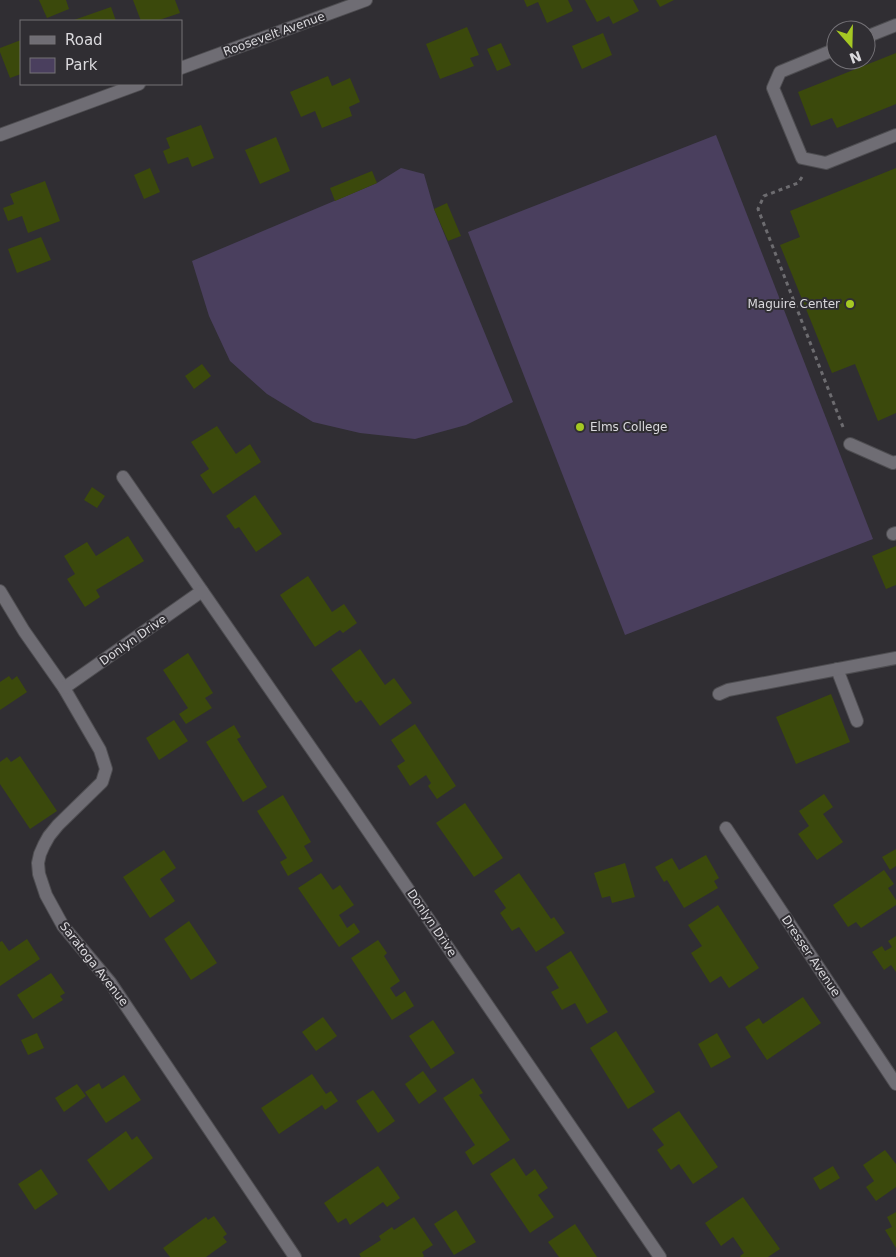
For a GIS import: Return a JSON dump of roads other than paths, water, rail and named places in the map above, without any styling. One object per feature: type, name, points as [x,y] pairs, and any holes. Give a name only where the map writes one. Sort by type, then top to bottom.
[{"type":"street","name":"Roosevelt Avenue","points":[[182,68],[366,0]]},
{"type":"street","points":[[876,33],[896,25]]},
{"type":"street","points":[[826,53],[780,72],[773,88],[802,158],[826,163],[896,135]]},
{"type":"street","points":[[0,135],[136,85]]},
{"type":"street","points":[[850,444],[893,463],[896,462]]},
{"type":"street","name":"Donlyn Drive","points":[[123,477],[353,808],[660,1257]]},
{"type":"street","name":"Saratoga Avenue","points":[[0,591],[24,631],[64,688],[100,750],[106,769],[102,782],[58,825],[44,845],[38,863],[39,874],[46,895],[63,926],[110,982],[295,1257]]},
{"type":"street","name":"Donlyn Drive","points":[[64,688],[202,591]]},
{"type":"street","points":[[719,694],[728,690],[896,658]]},
{"type":"street","points":[[837,669],[857,721]]},
{"type":"street","name":"Dresser Avenue","points":[[726,828],[896,1084]]},
{"type":"place","name":"Maguire Center","points":[[850,304]]},
{"type":"place","name":"Elms College","points":[[580,427]]}]
